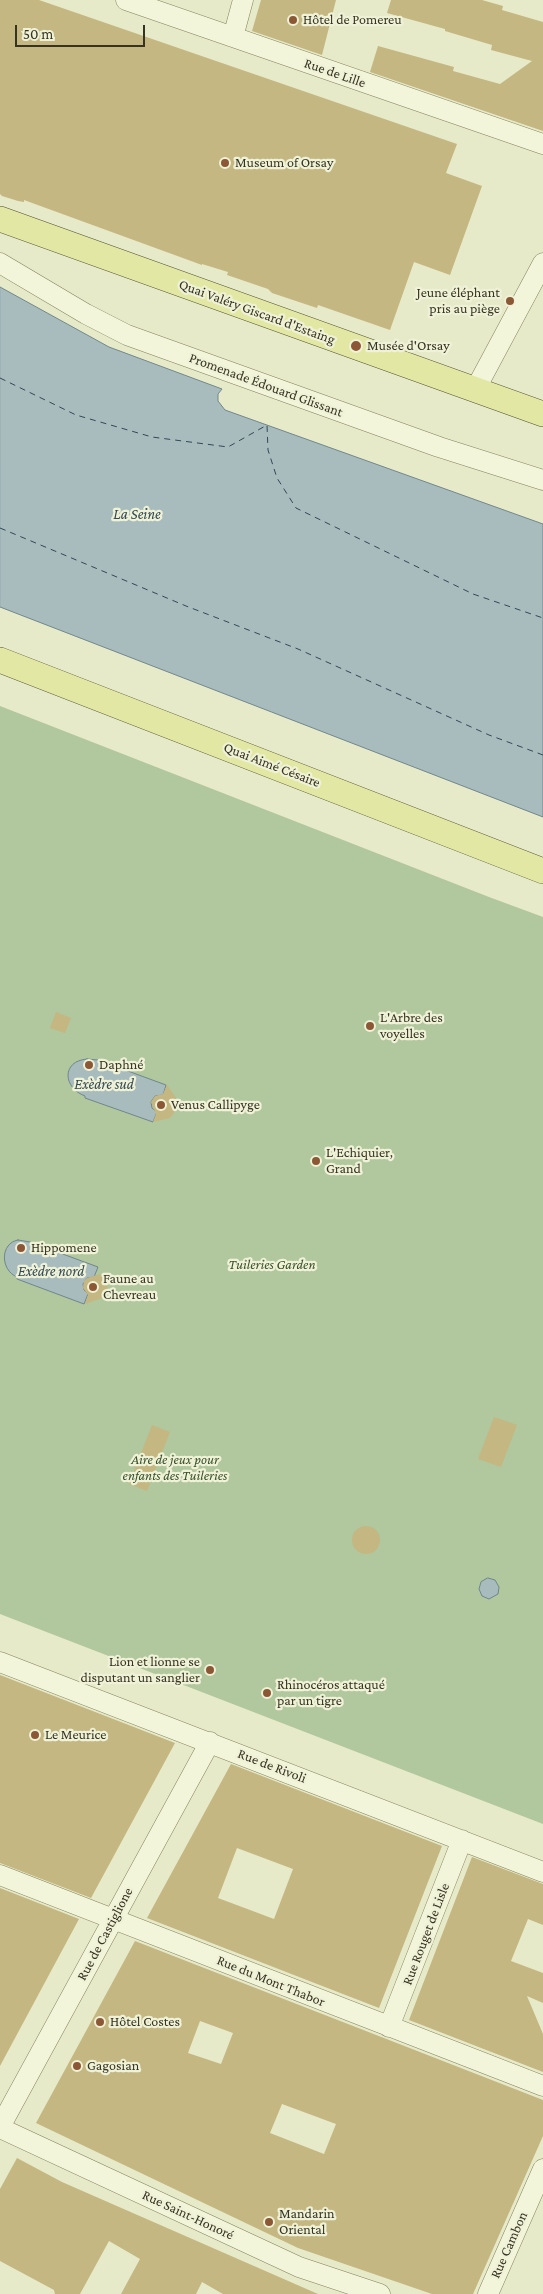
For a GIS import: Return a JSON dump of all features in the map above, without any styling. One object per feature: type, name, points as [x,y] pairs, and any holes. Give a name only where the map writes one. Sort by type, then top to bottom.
[{"type":"main road","name":"Quai Valéry Giscard d'Estaing","points":[[0,219],[543,414]]},
{"type":"main road","name":"Quai Aimé Césaire","points":[[0,660],[543,871]]},
{"type":"street","name":"Rue de Lille","points":[[126,0],[543,144]]},
{"type":"street","points":[[233,37],[243,0]]},
{"type":"street","name":"Promenade Édouard Glissant","points":[[0,263],[86,314],[127,335],[439,447],[543,480]]},
{"type":"street","points":[[475,390],[543,263]]},
{"type":"street","name":"Rue de Rivoli","points":[[0,1662],[543,1872]]},
{"type":"street","name":"Rue de Castiglione","points":[[0,2127],[210,1742]]},
{"type":"street","name":"Rue Rouget de Lisle","points":[[389,2027],[462,1840]]},
{"type":"street","name":"Rue du Mont Thabor","points":[[0,1875],[543,2086]]},
{"type":"street","name":"Rue Saint-Honoré","points":[[0,2127],[299,2267],[380,2294]]},
{"type":"street","name":"Rue Cambon","points":[[488,2294],[543,2169]]},
{"type":"green space","name":"Tuileries Garden","points":[[0,706],[543,917],[543,1824],[0,1614]]},
{"type":"water","name":"La Seine","points":[[0,287],[109,347],[222,389],[218,394],[218,401],[225,410],[543,524],[543,817],[0,607]]},
{"type":"water","name":"Exèdre sud","points":[[87,1059],[98,1060],[166,1085],[163,1095],[155,1096],[151,1102],[152,1108],[157,1112],[153,1122],[85,1098],[85,1096],[72,1087],[68,1075],[69,1069],[73,1064]]},
{"type":"water","name":"Exèdre nord","points":[[18,1240],[30,1242],[98,1267],[94,1277],[87,1278],[83,1284],[84,1290],[88,1294],[84,1304],[17,1279],[17,1277],[11,1274],[5,1263],[5,1251],[12,1242]]},
{"type":"water","points":[[488,1578],[495,1580],[499,1587],[498,1594],[489,1599],[482,1596],[479,1589],[481,1582]]},
{"type":"building","name":"Museum of Orsay","points":[[0,0],[39,0],[457,144],[446,173],[482,186],[450,275],[414,262],[390,330],[318,305],[317,308],[272,293],[268,289],[227,275],[228,272],[202,265],[24,200],[24,202],[18,201],[2,196],[0,194]]},
{"type":"building","name":"Hôtel de Pomereu","points":[[261,0],[336,0],[322,55],[252,31]]},
{"type":"building","points":[[391,0],[482,0],[503,6],[502,10],[543,22],[543,131],[370,72],[378,46],[454,67],[453,71],[500,84],[532,61],[491,50],[492,45],[445,31],[445,29],[387,13]]},
{"type":"building","points":[[56,1012],[71,1018],[65,1033],[50,1028]]},
{"type":"building","points":[[167,1085],[176,1098],[177,1109],[170,1118],[153,1122],[156,1114],[151,1102],[155,1096],[163,1094]]},
{"type":"building","points":[[100,1274],[107,1283],[108,1289],[105,1297],[85,1304],[88,1295],[83,1288],[84,1281],[87,1278]]},
{"type":"building","points":[[494,1417],[517,1425],[501,1467],[478,1459]]},
{"type":"building","points":[[152,1425],[170,1432],[147,1491],[129,1484]]},
{"type":"building","points":[[366,1526],[376,1530],[380,1540],[376,1550],[366,1554],[356,1550],[352,1540],[356,1530]]},
{"type":"building","points":[[0,1675],[175,1743],[91,1898],[0,1863]]},
{"type":"building","points":[[231,1764],[442,1846],[379,2008],[147,1918]],"holes":[[[237,1848],[293,1869],[274,1919],[218,1898]]]},
{"type":"building","points":[[472,1857],[543,1884],[543,1925],[528,1919],[511,1961],[543,1973],[543,2003],[527,1996],[543,2034],[543,2072],[409,2020]]},
{"type":"building","points":[[0,1888],[79,1919],[0,2066]]},
{"type":"building","points":[[135,1941],[543,2100],[543,2136],[473,2294],[432,2294],[298,2248],[36,2123]],"holes":[[[200,2021],[233,2033],[221,2064],[188,2053]],[[282,2104],[336,2124],[324,2154],[270,2133]]]},
{"type":"building","points":[[17,2158],[62,2182],[318,2294],[223,2294],[202,2282],[196,2294],[121,2294],[140,2259],[109,2241],[80,2294],[55,2294],[54,2290],[0,2261],[0,2189]]},
{"type":"ferry route","points":[[0,378],[76,415],[152,437],[228,447],[267,425],[268,450],[277,478],[296,508],[473,594],[543,618]]},
{"type":"ferry route","points":[[0,528],[186,606],[298,649],[489,735],[543,755]]},
{"type":"place","name":"Hôtel de Pomereu","points":[[293,20]]},
{"type":"place","name":"Museum of Orsay","points":[[225,163]]},
{"type":"place","name":"Jeune éléphant pris au piège","points":[[510,301]]},
{"type":"place","name":"Musée d'Orsay","points":[[356,346]]},
{"type":"place","name":"L'Arbre des voyelles","points":[[370,1026]]},
{"type":"place","name":"Daphné","points":[[89,1065]]},
{"type":"place","name":"Venus Callipyge","points":[[161,1105]]},
{"type":"place","name":"L'Echiquier, Grand","points":[[316,1161]]},
{"type":"place","name":"Hippomene","points":[[21,1248]]},
{"type":"place","name":"Faune au Chevreau","points":[[93,1287]]},
{"type":"place","name":"Lion et lionne se disputant un sanglier","points":[[210,1670]]},
{"type":"place","name":"Rhinocéros attaqué par un tigre","points":[[267,1693]]},
{"type":"place","name":"Le Meurice","points":[[35,1735]]},
{"type":"place","name":"Hôtel Costes","points":[[100,2022]]},
{"type":"place","name":"Gagosian","points":[[77,2066]]},
{"type":"place","name":"Mandarin Oriental","points":[[269,2222]]},
{"type":"park label","name":"Aire de jeux pour enfants des Tuileries","points":[[175,1468]]}]
